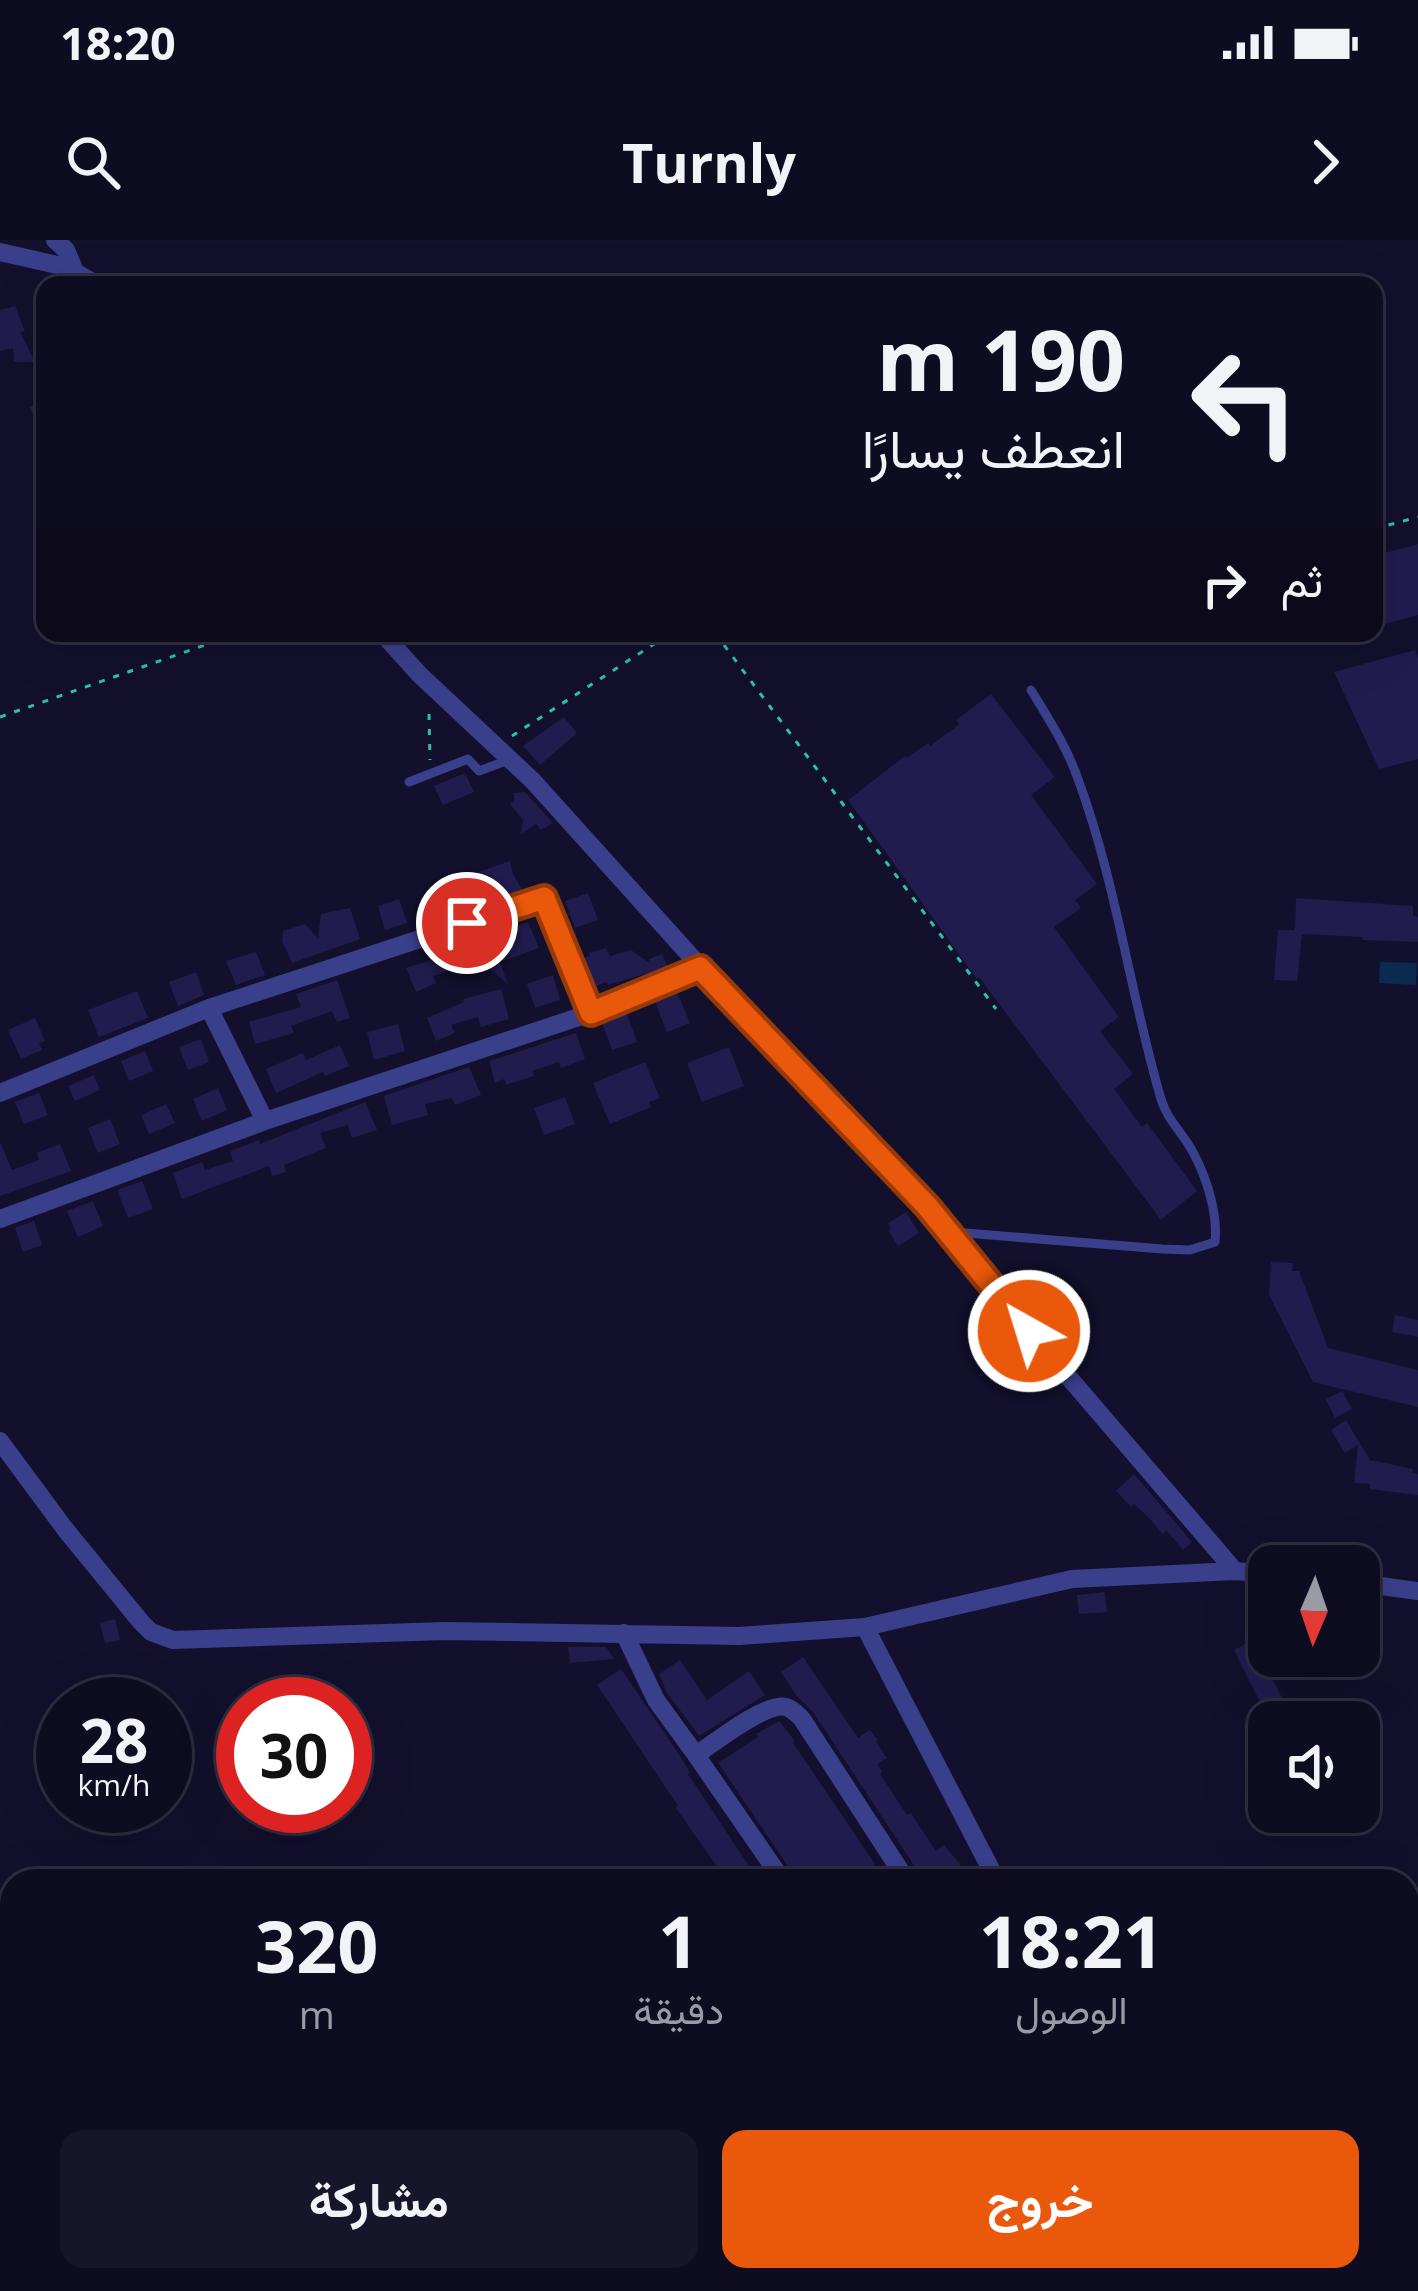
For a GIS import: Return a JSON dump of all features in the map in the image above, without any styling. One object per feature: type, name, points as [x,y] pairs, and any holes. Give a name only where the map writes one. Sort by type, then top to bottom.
[{"type":"street","points":[[55,240],[75,271]]},
{"type":"street","points":[[0,252],[83,276]]},
{"type":"street","points":[[390,642],[504,753],[646,903],[700,968],[948,1232],[1235,1571]]},
{"type":"street","points":[[0,1093],[209,1008],[544,898],[591,1013]]},
{"type":"street","points":[[0,1220],[265,1121],[591,1013],[700,968]]},
{"type":"street","points":[[209,1008],[265,1121]]},
{"type":"street","points":[[0,1441],[141,1622],[161,1637],[188,1640],[445,1630],[739,1636],[865,1627],[1072,1579],[1248,1572]]},
{"type":"street","points":[[1380,1586],[1418,1591]]},
{"type":"street","points":[[865,1627],[991,1869]]},
{"type":"street","points":[[624,1634],[656,1700],[775,1869]]},
{"type":"street","points":[[696,1755],[764,1711],[789,1707],[802,1719],[899,1869]]},
{"type":"lane","points":[[948,1232],[1190,1250],[1215,1242],[1213,1207],[1194,1155],[1162,1105],[1098,839],[1077,774],[1030,690]]},
{"type":"lane","points":[[409,782],[468,759],[478,771],[504,753]]},
{"type":"path","points":[[1383,527],[1418,517]]},
{"type":"path","points":[[0,717],[212,642]]},
{"type":"path","points":[[504,753],[658,642]]},
{"type":"path","points":[[722,642],[996,1009]]},
{"type":"path","points":[[429,714],[431,774]]},
{"type":"water","points":[[1380,962],[1417,963],[1416,985],[1379,983]]},
{"type":"building","points":[[15,306],[25,331],[20,332],[35,362],[14,362],[13,348],[0,351],[0,310]]},
{"type":"building","points":[[1418,544],[1418,615],[1383,625],[1383,554]]},
{"type":"building","points":[[1415,650],[1418,759],[1379,769],[1334,672]]},
{"type":"building","points":[[991,694],[1055,777],[1031,795],[1097,884],[1075,900],[1081,908],[1054,927],[1119,1017],[1100,1031],[1133,1074],[1114,1089],[1142,1127],[1147,1123],[1197,1191],[1161,1220],[848,800],[905,756],[930,746],[960,724],[956,720]]},
{"type":"building","points":[[564,717],[577,733],[540,765],[523,746]]},
{"type":"building","points":[[465,773],[474,792],[443,805],[434,786]]},
{"type":"building","points":[[525,792],[553,823],[541,830],[536,824],[521,834],[523,820],[510,804],[514,793]]},
{"type":"building","points":[[510,861],[522,890],[489,901],[476,873]]},
{"type":"building","points":[[445,883],[454,907],[434,914],[425,891]]},
{"type":"building","points":[[588,893],[598,920],[575,928],[565,901]]},
{"type":"building","points":[[1296,898],[1413,906],[1418,942],[1302,934],[1297,981],[1274,980],[1278,930],[1295,930]]},
{"type":"building","points":[[399,899],[407,923],[385,930],[378,906]]},
{"type":"building","points":[[350,908],[360,939],[292,963],[282,941],[283,931],[305,924],[318,938],[321,914]]},
{"type":"building","points":[[528,922],[539,948],[500,962],[508,984],[486,966],[464,974],[461,967],[433,976],[436,983],[416,992],[406,968],[455,953],[459,942],[478,934]]},
{"type":"building","points":[[606,948],[610,956],[631,950],[651,964],[649,959],[662,954],[668,967],[595,986],[584,958]]},
{"type":"building","points":[[256,952],[265,975],[236,985],[226,961]]},
{"type":"building","points":[[196,972],[204,995],[178,1006],[169,982]]},
{"type":"building","points":[[553,975],[560,1000],[535,1008],[527,984]]},
{"type":"building","points":[[337,980],[350,1018],[337,1022],[332,1011],[291,1026],[294,1033],[255,1044],[249,1022],[301,1007],[296,994]]},
{"type":"building","points":[[501,989],[509,1019],[481,1027],[478,1017],[451,1025],[455,1033],[436,1041],[427,1018],[463,999]]},
{"type":"building","points":[[137,991],[148,1018],[99,1037],[88,1010]]},
{"type":"building","points":[[677,992],[690,1023],[667,1032],[655,1002]]},
{"type":"building","points":[[627,1014],[637,1042],[612,1050],[602,1023]]},
{"type":"building","points":[[35,1018],[45,1041],[39,1043],[42,1050],[21,1059],[8,1030]]},
{"type":"building","points":[[398,1024],[405,1051],[374,1060],[367,1032]]},
{"type":"building","points":[[576,1033],[585,1059],[561,1068],[559,1062],[506,1085],[504,1079],[495,1083],[489,1061]]},
{"type":"building","points":[[201,1039],[209,1062],[188,1070],[179,1047]]},
{"type":"building","points":[[340,1045],[349,1066],[276,1093],[266,1069],[303,1053],[306,1060]]},
{"type":"building","points":[[729,1047],[744,1086],[702,1102],[687,1063]]},
{"type":"building","points":[[145,1051],[153,1071],[129,1081],[121,1061]]},
{"type":"building","points":[[645,1062],[660,1098],[649,1102],[651,1107],[610,1124],[593,1083]]},
{"type":"building","points":[[469,1067],[481,1095],[455,1105],[452,1098],[425,1104],[428,1115],[392,1125],[384,1096]]},
{"type":"building","points":[[94,1075],[100,1090],[75,1101],[68,1086]]},
{"type":"building","points":[[218,1088],[227,1110],[202,1121],[193,1099]]},
{"type":"building","points":[[39,1093],[48,1115],[24,1124],[15,1102]]},
{"type":"building","points":[[565,1097],[575,1124],[544,1135],[534,1108]]},
{"type":"building","points":[[365,1102],[377,1130],[352,1138],[348,1125],[320,1133],[326,1148],[284,1165],[286,1172],[272,1176],[269,1166],[182,1199],[173,1173],[202,1162],[205,1170],[233,1161],[230,1151],[259,1140],[260,1144]]},
{"type":"building","points":[[166,1104],[175,1123],[149,1134],[141,1115]]},
{"type":"building","points":[[110,1119],[120,1144],[98,1153],[88,1128]]},
{"type":"building","points":[[0,1142],[12,1170],[39,1160],[37,1153],[60,1144],[71,1171],[0,1196]]},
{"type":"building","points":[[142,1181],[153,1209],[128,1218],[117,1190]]},
{"type":"building","points":[[93,1201],[103,1226],[78,1237],[67,1211]]},
{"type":"building","points":[[906,1212],[919,1233],[898,1246],[888,1223]]},
{"type":"building","points":[[34,1221],[42,1245],[23,1252],[15,1228]]},
{"type":"building","points":[[1271,1262],[1293,1263],[1292,1271],[1299,1271],[1328,1348],[1418,1370],[1418,1407],[1313,1382],[1269,1295]]},
{"type":"building","points":[[1395,1315],[1418,1320],[1418,1337],[1392,1332]]},
{"type":"building","points":[[1342,1391],[1352,1409],[1335,1418],[1326,1399]]},
{"type":"building","points":[[1346,1420],[1370,1460],[1418,1474],[1418,1495],[1354,1483],[1358,1445],[1345,1453],[1331,1430]]},
{"type":"building","points":[[1134,1474],[1192,1542],[1183,1550],[1167,1531],[1163,1534],[1116,1491]]},
{"type":"building","points":[[1105,1592],[1107,1612],[1079,1614],[1077,1595]]},
{"type":"building","points":[[115,1619],[120,1640],[105,1643],[100,1623]]},
{"type":"building","points":[[1248,1643],[1248,1677],[1272,1677],[1284,1701],[1260,1701],[1234,1650]]},
{"type":"building","points":[[568,1647],[606,1647],[614,1659],[570,1663]]},
{"type":"building","points":[[803,1657],[858,1738],[870,1730],[878,1740],[887,1758],[877,1764],[880,1774],[907,1815],[911,1813],[936,1851],[944,1845],[961,1865],[916,1869],[813,1712],[781,1672]]},
{"type":"building","points":[[680,1660],[707,1700],[749,1671],[765,1695],[699,1736],[659,1674]]},
{"type":"building","points":[[621,1669],[751,1869],[719,1869],[597,1685]]},
{"type":"building","points":[[779,1721],[876,1869],[790,1869],[718,1763]]},
{"type":"route","points":[[467,923],[544,898],[591,1013],[700,968],[927,1206],[1029,1331]]}]
